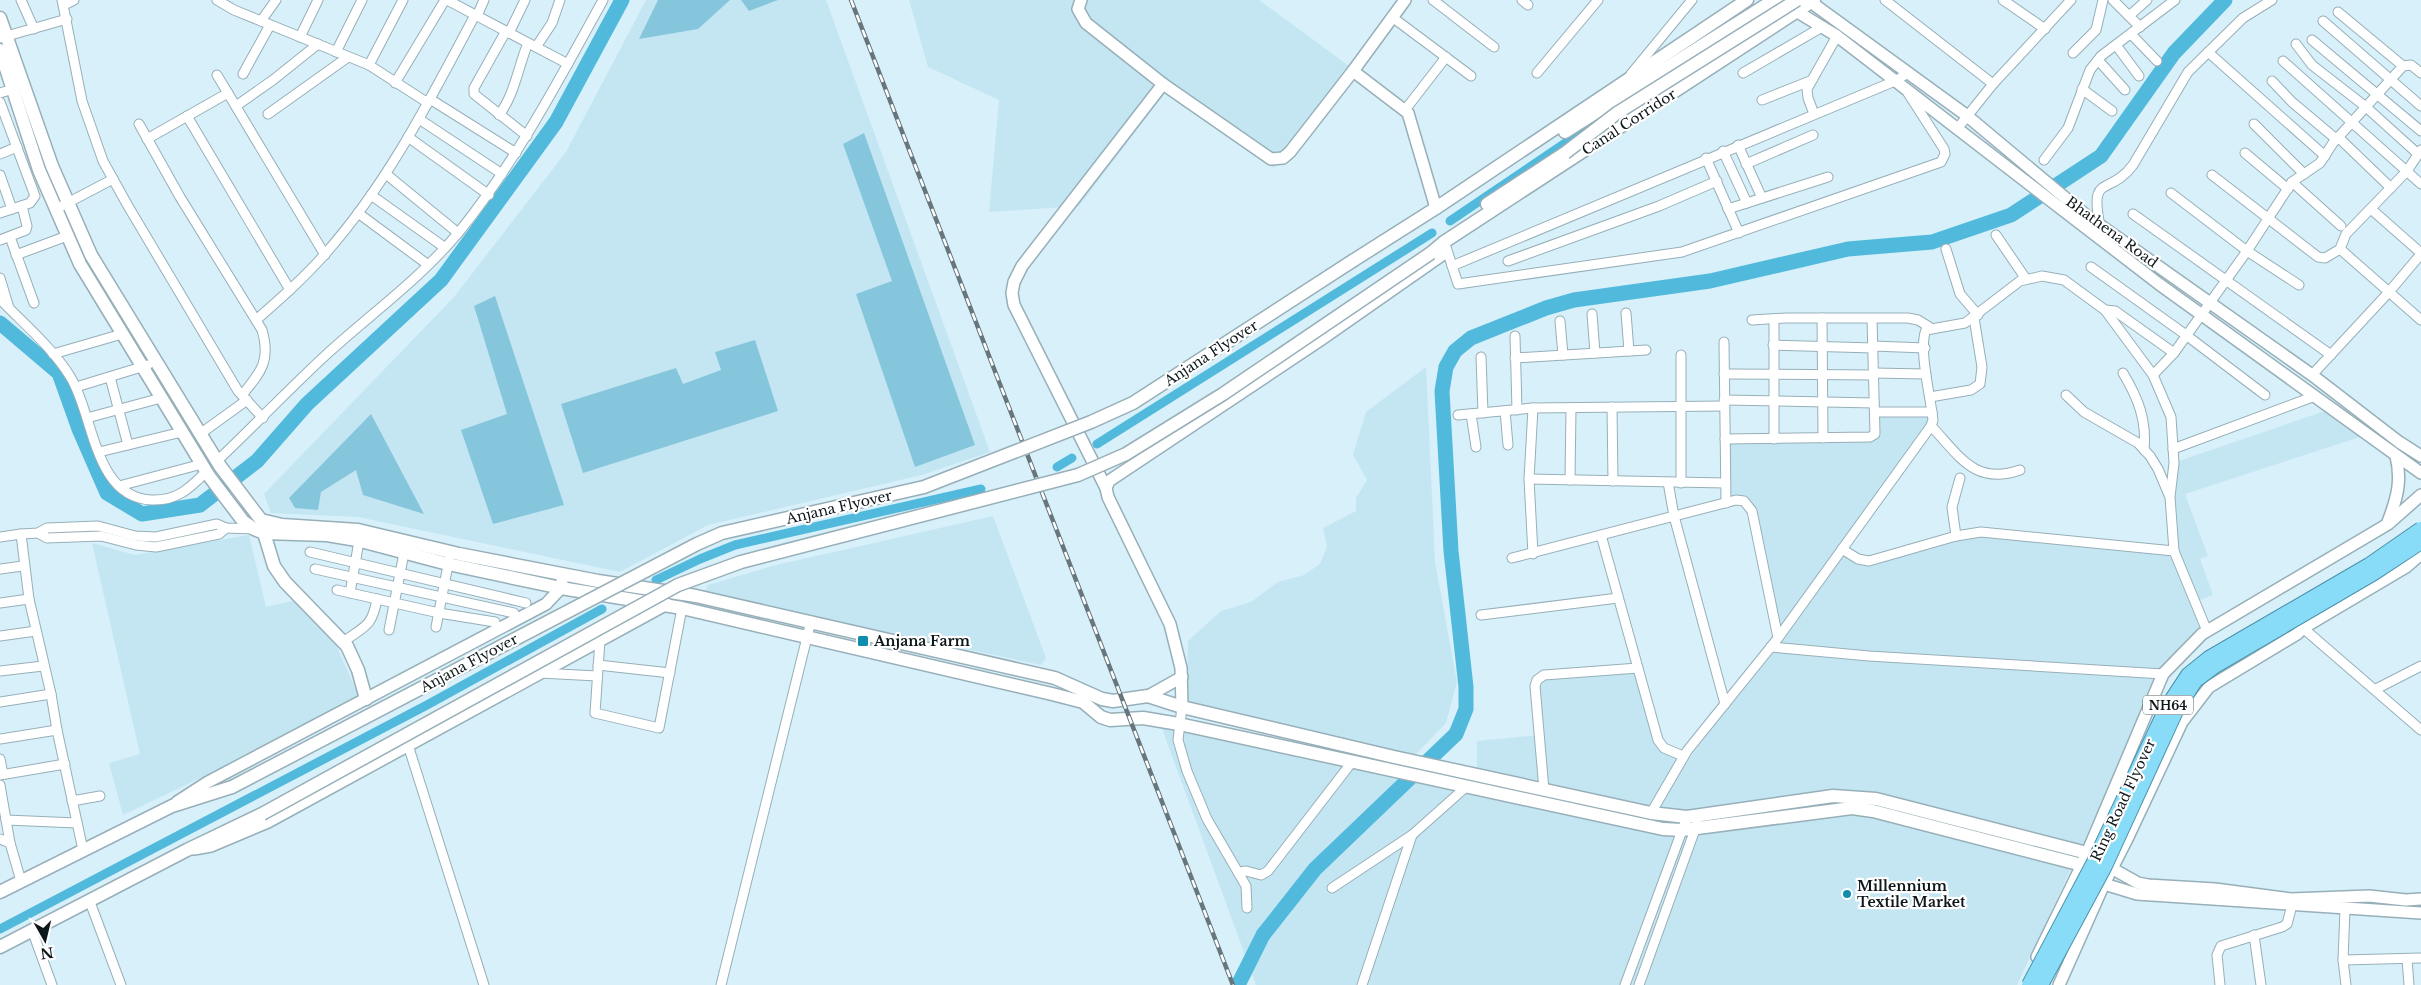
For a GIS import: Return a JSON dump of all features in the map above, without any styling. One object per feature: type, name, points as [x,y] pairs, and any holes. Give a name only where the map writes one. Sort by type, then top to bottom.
[{"type":"highway","name":"Ring Road Flyover","points":[[2029,985],[2094,864],[2167,706],[2188,675],[2209,658],[2369,565],[2421,529]]},
{"type":"highway","name":"Ring Road Flyover","points":[[2041,985],[2104,868],[2176,711],[2195,682],[2215,666],[2374,573],[2421,542]]},
{"type":"main road","points":[[1447,201],[1748,0]]},
{"type":"main road","points":[[1447,201],[1471,192],[1776,0]]},
{"type":"main road","name":"Canal Corridor","points":[[1444,242],[1797,6],[1811,1]]},
{"type":"main road","points":[[1459,232],[1482,207],[1564,153],[1617,113],[1797,6]]},
{"type":"main road","points":[[0,18],[4,37],[52,166],[91,255],[218,464],[260,524],[276,570],[343,642],[355,663],[366,699]]},
{"type":"main road","points":[[0,50],[39,170],[80,264],[182,432],[242,521],[360,541],[404,553],[563,574],[684,594],[811,621],[1055,678],[1102,699],[1113,700],[1148,696],[1182,707],[1394,757],[1651,813],[1687,817],[1833,796],[1876,798],[2085,859]]},
{"type":"main road","name":"Anjana Flyover","points":[[0,892],[172,806],[232,787],[697,544],[722,533],[924,487],[1084,425],[1133,403],[1447,201]]},
{"type":"main road","name":"Anjana Flyover","points":[[0,947],[187,850],[262,814],[678,585],[741,562],[1078,475],[1104,465],[1224,394],[1431,253],[1444,242]]},
{"type":"main road","points":[[260,524],[358,530],[449,558],[561,588],[682,608],[1083,702],[1101,717],[1110,720],[1143,718],[1179,724],[1662,829],[1682,830],[1852,808],[1873,811],[2085,859]]},
{"type":"street","points":[[20,0],[34,29]]},
{"type":"street","points":[[74,0],[63,3],[82,101],[100,153],[113,179],[245,397],[263,418]]},
{"type":"street","points":[[217,0],[223,5],[369,65],[395,83],[516,152]]},
{"type":"street","points":[[261,21],[276,0]]},
{"type":"street","points":[[300,37],[318,0]]},
{"type":"street","points":[[336,52],[362,0]]},
{"type":"street","points":[[395,83],[449,0],[568,64]]},
{"type":"street","points":[[256,320],[325,255],[386,174],[419,119],[484,0]]},
{"type":"street","points":[[525,0],[473,91],[475,97],[527,136]]},
{"type":"street","points":[[499,115],[511,97],[520,63],[532,45],[552,23],[560,0]]},
{"type":"street","points":[[218,464],[328,353],[428,264],[458,233],[489,194],[527,136],[603,0]]},
{"type":"street","points":[[1081,0],[1078,9],[1086,23],[1163,84],[1271,159],[1283,158],[1290,152],[1405,0]]},
{"type":"street","points":[[1433,0],[1494,47]]},
{"type":"street","points":[[1536,73],[1598,0]]},
{"type":"street","points":[[1623,84],[1692,0]]},
{"type":"street","points":[[1776,0],[1797,6],[1822,27],[1895,80],[1997,161],[2083,219],[2201,313],[2421,473]]},
{"type":"street","points":[[1885,0],[1993,84]]},
{"type":"street","points":[[2003,0],[2045,29]]},
{"type":"street","points":[[1956,129],[1993,84],[2071,0]]},
{"type":"street","points":[[2073,53],[2096,30],[2102,0]]},
{"type":"street","points":[[2129,16],[2147,0]]},
{"type":"street","points":[[2044,160],[2068,128],[2087,74],[2098,60],[2175,0]]},
{"type":"street","points":[[2100,226],[2096,200],[2099,191],[2128,171],[2180,83],[2243,18],[2272,0]]},
{"type":"street","points":[[369,65],[401,1]]},
{"type":"street","name":"Bhathena Road","points":[[1811,1],[1966,115],[2083,219],[2100,226],[2210,302],[2421,456]]},
{"type":"street","points":[[2117,1],[2140,27]]},
{"type":"street","points":[[2338,12],[2403,66]]},
{"type":"street","points":[[1392,17],[1471,76]]},
{"type":"street","points":[[4,37],[67,20]]},
{"type":"street","points":[[2323,21],[2421,106]]},
{"type":"street","points":[[243,74],[270,25]]},
{"type":"street","points":[[1743,73],[1822,27]]},
{"type":"street","points":[[2131,34],[2157,61]]},
{"type":"street","points":[[1814,114],[1807,93],[1810,81],[1836,36]]},
{"type":"street","points":[[2312,40],[2421,131]]},
{"type":"street","points":[[236,106],[273,80],[318,44]]},
{"type":"street","points":[[2212,175],[2318,257],[2325,258],[2340,249],[2346,234],[2407,171],[2420,152],[2312,65],[2296,44]]},
{"type":"street","points":[[2116,45],[2139,76]]},
{"type":"street","points":[[2208,52],[2325,156]]},
{"type":"street","points":[[268,114],[348,57]]},
{"type":"street","points":[[1405,110],[1446,57]]},
{"type":"street","points":[[2098,60],[2126,90]]},
{"type":"street","points":[[2283,61],[2421,184]]},
{"type":"street","points":[[2153,376],[2174,353],[2290,186],[2316,166],[2337,138],[2403,66],[2411,65],[2421,74]]},
{"type":"street","points":[[1353,71],[1405,110],[1412,124],[1436,208]]},
{"type":"street","points":[[1452,266],[1908,73]]},
{"type":"street","points":[[218,75],[325,255]]},
{"type":"street","points":[[1762,100],[1810,81]]},
{"type":"street","points":[[2272,81],[2292,102],[2337,138],[2390,188]]},
{"type":"street","points":[[1163,84],[1022,266],[1013,287],[1017,313],[1067,407],[1170,624],[1182,677],[1182,707],[1178,740],[1190,779],[1207,819],[1246,886],[1247,908]]},
{"type":"street","points":[[1444,242],[1458,284],[1673,254],[1739,232],[1941,162],[1945,154],[1944,149],[1905,88]]},
{"type":"street","points":[[0,93],[13,89]]},
{"type":"street","points":[[2082,89],[2112,111]]},
{"type":"street","points":[[147,140],[228,93]]},
{"type":"street","points":[[0,102],[35,196],[33,201],[0,213]]},
{"type":"street","points":[[187,116],[290,290]]},
{"type":"street","points":[[419,119],[502,174]]},
{"type":"street","points":[[138,124],[262,330],[266,354],[258,375],[245,397],[200,434]]},
{"type":"street","points":[[2254,124],[2304,174]]},
{"type":"street","points":[[1746,164],[1813,135]]},
{"type":"street","points":[[408,137],[489,194]]},
{"type":"street","points":[[1738,145],[1762,198]]},
{"type":"street","points":[[0,154],[17,147]]},
{"type":"street","points":[[1723,151],[1747,203]]},
{"type":"street","points":[[2245,153],[2341,226]]},
{"type":"street","points":[[1706,158],[1739,232]]},
{"type":"street","points":[[386,174],[458,233]]},
{"type":"street","points":[[0,175],[12,209]]},
{"type":"street","points":[[1728,208],[1828,177]]},
{"type":"street","points":[[56,209],[113,179]]},
{"type":"street","points":[[1508,260],[1659,206],[1717,181]]},
{"type":"street","points":[[2171,193],[2247,250],[2298,285]]},
{"type":"street","points":[[371,195],[444,247]]},
{"type":"street","points":[[0,240],[23,232],[27,226],[22,206]]},
{"type":"street","points":[[2312,375],[2390,292],[2421,253],[2371,209]]},
{"type":"street","points":[[358,213],[428,264]]},
{"type":"street","points":[[2133,214],[2227,278],[2331,355]]},
{"type":"street","points":[[1996,235],[2026,279]]},
{"type":"street","points":[[16,255],[67,236]]},
{"type":"street","points":[[10,237],[34,303]]},
{"type":"street","points":[[1106,488],[1114,477],[1319,341],[1442,254],[1444,242]]},
{"type":"street","points":[[1930,397],[1971,390],[1980,384],[1982,367],[1976,316],[1960,294],[1946,249]]},
{"type":"street","points":[[2340,249],[2421,320]]},
{"type":"street","points":[[2091,267],[2186,335],[2265,396]]},
{"type":"street","points":[[1752,320],[1822,318],[1914,319],[1931,328],[1955,327],[1976,316],[2026,279],[2042,276],[2064,280],[2105,310],[2153,376],[2171,417],[2173,449],[2170,497],[2174,551],[2207,630]]},
{"type":"street","points":[[0,278],[9,308]]},
{"type":"street","points":[[0,299],[53,354],[76,387],[108,474],[118,486],[136,497],[146,500],[170,499],[188,490],[206,470]]},
{"type":"street","points":[[2105,310],[2115,311],[2174,353]]},
{"type":"street","points":[[1626,313],[1629,351]]},
{"type":"street","points":[[1592,314],[1595,353]]},
{"type":"street","points":[[1822,318],[1824,438]]},
{"type":"street","points":[[1774,319],[1774,439]]},
{"type":"street","points":[[1725,439],[1870,438],[1875,434],[1872,319]]},
{"type":"street","points":[[1560,321],[1564,355]]},
{"type":"street","points":[[1651,813],[1684,756],[1778,638],[1931,426],[1932,412],[1926,374],[1925,334],[1931,328]]},
{"type":"street","points":[[53,354],[122,334]]},
{"type":"street","points":[[1515,336],[1517,410]]},
{"type":"street","points":[[1724,342],[1726,503]]},
{"type":"street","points":[[1773,345],[1925,348]]},
{"type":"street","points":[[1515,358],[1646,350]]},
{"type":"street","points":[[1681,355],[1681,483]]},
{"type":"street","points":[[1481,357],[1484,413]]},
{"type":"street","points":[[76,387],[143,368],[156,362]]},
{"type":"street","points":[[2123,373],[2136,394],[2143,416],[2144,450]]},
{"type":"street","points":[[1724,374],[1926,374]]},
{"type":"street","points":[[110,377],[128,445]]},
{"type":"street","points":[[2066,395],[2084,412],[2138,443],[2158,468],[2170,497]]},
{"type":"street","points":[[2173,449],[2316,396]]},
{"type":"street","points":[[88,418],[161,398]]},
{"type":"street","points":[[1458,416],[1533,408],[1680,407],[1773,401],[1822,402],[1932,412]]},
{"type":"street","points":[[1612,407],[1613,481]]},
{"type":"street","points":[[1532,554],[1529,479],[1533,408]]},
{"type":"street","points":[[1570,480],[1571,408]]},
{"type":"street","points":[[1505,411],[1508,445]]},
{"type":"street","points":[[1471,414],[1476,446]]},
{"type":"street","points":[[1931,426],[1975,471],[2002,474],[2020,470]]},
{"type":"street","points":[[99,452],[182,432]]},
{"type":"street","points":[[2407,447],[2421,449]]},
{"type":"street","points":[[2388,524],[2399,491],[2400,480],[2396,456]]},
{"type":"street","points":[[118,486],[206,470]]},
{"type":"street","points":[[1956,536],[1952,507],[1960,478]]},
{"type":"street","points":[[1529,479],[1725,483]]},
{"type":"street","points":[[1668,482],[1674,516],[1725,704]]},
{"type":"street","points":[[2022,985],[2085,859],[2163,674],[2207,630],[2388,524],[2421,495]]},
{"type":"street","points":[[1512,558],[1726,503],[1744,501],[1752,511],[1778,638]]},
{"type":"street","points":[[0,537],[38,533],[47,538],[101,536],[136,545],[156,547],[219,534],[226,528],[260,524]]},
{"type":"street","points":[[1842,550],[1858,559],[1869,561],[1956,536],[1981,532],[2174,551]]},
{"type":"street","points":[[21,534],[29,599],[51,694],[83,850]]},
{"type":"street","points":[[1601,535],[1658,740],[1664,748],[1684,756]]},
{"type":"street","points":[[350,593],[360,541]]},
{"type":"street","points":[[310,552],[526,603]]},
{"type":"street","points":[[389,630],[404,553]]},
{"type":"street","points":[[2059,985],[2104,884],[2182,722],[2209,687],[2406,567],[2421,554]]},
{"type":"street","points":[[436,627],[449,558]]},
{"type":"street","points":[[0,569],[24,566]]},
{"type":"street","points":[[315,569],[514,613]]},
{"type":"street","points":[[172,806],[208,782],[546,604],[561,588],[563,574]]},
{"type":"street","points":[[337,590],[439,613],[495,622]]},
{"type":"street","points":[[187,850],[211,846],[268,822],[684,594]]},
{"type":"street","points":[[1481,615],[1618,598]]},
{"type":"street","points":[[0,603],[29,599]]},
{"type":"street","points":[[343,642],[370,623],[374,616],[377,599]]},
{"type":"street","points":[[600,640],[595,713],[656,729],[661,725],[682,608]]},
{"type":"street","points":[[721,985],[811,621]]},
{"type":"street","points":[[2303,628],[2420,728]]},
{"type":"street","points":[[0,636],[36,631]]},
{"type":"street","points":[[1771,647],[1869,656],[2163,674]]},
{"type":"street","points":[[598,665],[670,673]]},
{"type":"street","points":[[0,671],[43,666]]},
{"type":"street","points":[[2376,689],[2421,666]]},
{"type":"street","points":[[1544,790],[1536,680],[1544,675],[1638,668]]},
{"type":"street","points":[[539,673],[597,676]]},
{"type":"street","points":[[1148,696],[1182,677]]},
{"type":"street","points":[[0,702],[51,694]]},
{"type":"street","points":[[0,739],[57,730]]},
{"type":"street","points":[[408,745],[484,985]]},
{"type":"street","points":[[0,759],[2,775],[65,764]]},
{"type":"street","points":[[1239,872],[1246,871],[1261,875],[1268,871],[1352,762]]},
{"type":"street","points":[[0,785],[10,843],[22,881]]},
{"type":"street","points":[[1332,888],[1412,835],[1463,786]]},
{"type":"street","points":[[72,801],[100,796]]},
{"type":"street","points":[[1639,985],[1701,815]]},
{"type":"street","points":[[1625,985],[1687,817]]},
{"type":"street","points":[[6,820],[76,823]]},
{"type":"street","points":[[1362,985],[1412,835]]},
{"type":"street","points":[[0,840],[10,843]]},
{"type":"street","points":[[2085,859],[2148,886],[2215,889],[2291,899],[2370,896],[2406,900],[2421,899]]},
{"type":"street","points":[[2085,859],[2104,884],[2137,894],[2421,913]]},
{"type":"street","points":[[90,902],[121,985]]},
{"type":"street","points":[[2220,985],[2218,950],[2225,944],[2287,924],[2292,905]]},
{"type":"street","points":[[2345,909],[2343,960],[2346,985]]},
{"type":"street","points":[[32,930],[52,985]]},
{"type":"street","points":[[2254,935],[2261,985]]},
{"type":"street","points":[[2407,958],[2409,985]]},
{"type":"street","points":[[2343,960],[2421,958]]},
{"type":"shaded area","points":[[646,0],[826,0],[990,452],[922,475],[708,525],[620,572],[358,517],[271,513],[264,494],[454,297],[566,152]]},
{"type":"shaded area","points":[[658,0],[730,0],[698,29],[639,39]]},
{"type":"shaded area","points":[[741,0],[778,0],[749,11]]},
{"type":"shaded area","points":[[909,0],[1259,0],[1349,66],[1274,168],[1165,93],[1079,206],[989,212],[999,100],[928,67]]},
{"type":"shaded area","points":[[864,133],[975,445],[915,467],[856,294],[892,281],[843,144]]},
{"type":"shaded area","points":[[495,296],[564,505],[493,524],[461,430],[507,414],[474,306]]},
{"type":"shaded area","points":[[755,340],[778,411],[583,473],[561,404],[676,368],[683,384],[721,370],[715,352]]},
{"type":"shaded area","points":[[1426,367],[1435,562],[1457,682],[1446,723],[1415,755],[1187,702],[1188,641],[1221,611],[1251,602],[1278,582],[1304,575],[1320,564],[1327,547],[1323,528],[1356,511],[1356,498],[1367,480],[1353,455],[1366,412]]},
{"type":"shaded area","points":[[2328,410],[2363,436],[2185,494],[2208,556],[2200,559],[2213,595],[2190,604],[2203,630],[2161,670],[2083,848],[1876,797],[1687,815],[1477,773],[1477,741],[1540,735],[1537,685],[1541,679],[1634,671],[1656,741],[1670,755],[1686,763],[1842,553],[1858,561],[1982,535],[2176,550],[2172,497],[2176,462]]},
{"type":"shaded area","points":[[1931,413],[1931,420],[1779,632],[1750,505],[1727,501],[1726,440],[1870,439],[1876,414]]},
{"type":"shaded area","points":[[371,414],[424,514],[363,495],[356,470],[321,492],[318,510],[295,508],[289,498]]},
{"type":"shaded area","points":[[993,516],[1046,658],[1041,665],[704,593],[708,585],[772,566]]},
{"type":"shaded area","points":[[249,535],[266,607],[296,600],[332,636],[361,701],[123,815],[109,763],[140,754],[92,543],[135,555]]},
{"type":"shaded area","points":[[1160,723],[1671,837],[1853,810],[2071,869],[2017,985],[1256,985]]},
{"type":"waterway","points":[[0,323],[59,373],[79,429],[107,493],[142,514],[200,505],[257,461],[307,404],[441,280],[556,122],[622,0]]},
{"type":"waterway","points":[[1238,985],[1263,935],[1315,869],[1456,734],[1466,709],[1466,687],[1451,551],[1442,391],[1446,367],[1455,351],[1471,338],[1546,308],[1574,300],[1710,281],[1848,249],[1932,242],[2011,215],[2101,156],[2174,53],[2225,0]]},
{"type":"waterway","points":[[1450,221],[1589,127]]},
{"type":"waterway","points":[[1097,444],[1432,233]]},
{"type":"waterway","points":[[1057,467],[1072,458]]},
{"type":"waterway","points":[[656,580],[735,545],[981,489]]},
{"type":"waterway","points":[[0,929],[427,705],[602,609]]},
{"type":"railway","points":[[851,0],[1233,985]]},
{"type":"place","name":"Anjana Farm","points":[[863,641]]},
{"type":"place","name":"Millennium Textile Market","points":[[1847,894]]}]
